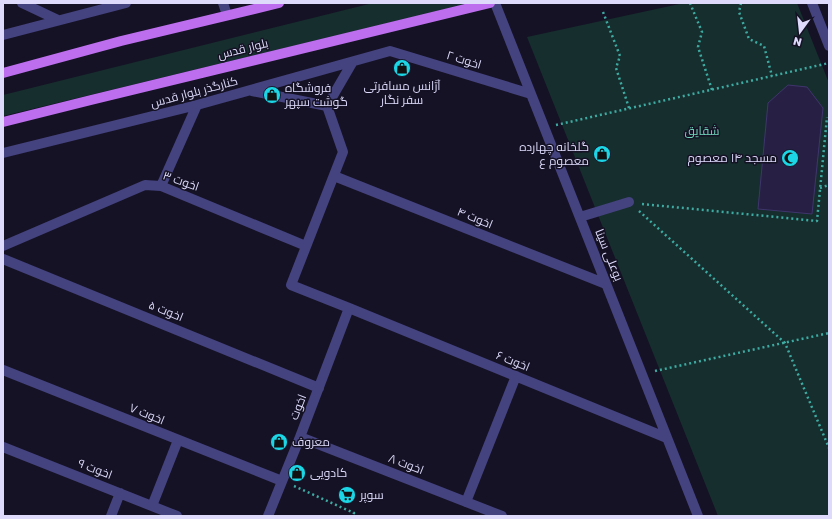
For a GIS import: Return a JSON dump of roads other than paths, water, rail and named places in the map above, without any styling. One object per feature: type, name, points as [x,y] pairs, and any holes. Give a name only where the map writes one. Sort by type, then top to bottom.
[{"type":"main road","points":[[3,73],[121,41],[279,3]]},
{"type":"main road","name":"بلوار قدس","points":[[3,122],[490,3]]},
{"type":"street","points":[[22,3],[58,20]]},
{"type":"street","points":[[3,35],[126,3]]},
{"type":"street","points":[[223,3],[227,15]]},
{"type":"street","name":"بوعلی سینا","points":[[495,3],[698,516]]},
{"type":"street","points":[[812,3],[829,46]]},
{"type":"street","name":"اخوت ۲","points":[[390,51],[531,94]]},
{"type":"street","name":"کنارگذر بلوار قدس","points":[[3,153],[197,105],[352,63],[390,51]]},
{"type":"street","points":[[306,246],[343,152],[327,106],[352,63]]},
{"type":"street","points":[[250,90],[327,106]]},
{"type":"street","points":[[161,186],[197,105]]},
{"type":"street","name":"اخوت ۴","points":[[334,176],[606,284]]},
{"type":"street","name":"اخوت ۳","points":[[3,246],[145,185],[161,186],[306,246]]},
{"type":"street","points":[[580,217],[629,202]]},
{"type":"street","name":"اخوت ۶","points":[[306,246],[291,285],[667,438]]},
{"type":"street","name":"اخوت ۵","points":[[3,259],[319,388]]},
{"type":"street","name":"اخوت","points":[[268,516],[349,308]]},
{"type":"street","name":"اخوت ۷","points":[[3,370],[282,481]]},
{"type":"street","points":[[466,502],[516,376]]},
{"type":"street","name":"اخوت ۸","points":[[300,437],[502,516]]},
{"type":"street","points":[[152,506],[178,440]]},
{"type":"street","name":"اخوت ۹","points":[[3,447],[177,516]]},
{"type":"street","points":[[111,516],[120,493]]},
{"type":"place","name":"آژانس مسافرتی سفر نگار","points":[[402,68]]},
{"type":"place","name":"فروشگاه گوشت سپهر","points":[[272,95]]},
{"type":"place","name":"گلخانه چهارده معصوم ع","points":[[602,154]]},
{"type":"place","name":"مسجد ۱۴ معصوم","points":[[790,158]]},
{"type":"place","name":"معروف","points":[[279,442]]},
{"type":"place","name":"کادویی","points":[[297,473]]},
{"type":"place","name":"سوپر","points":[[347,495]]},
{"type":"park label","name":"شقایق","points":[[702,131]]}]
